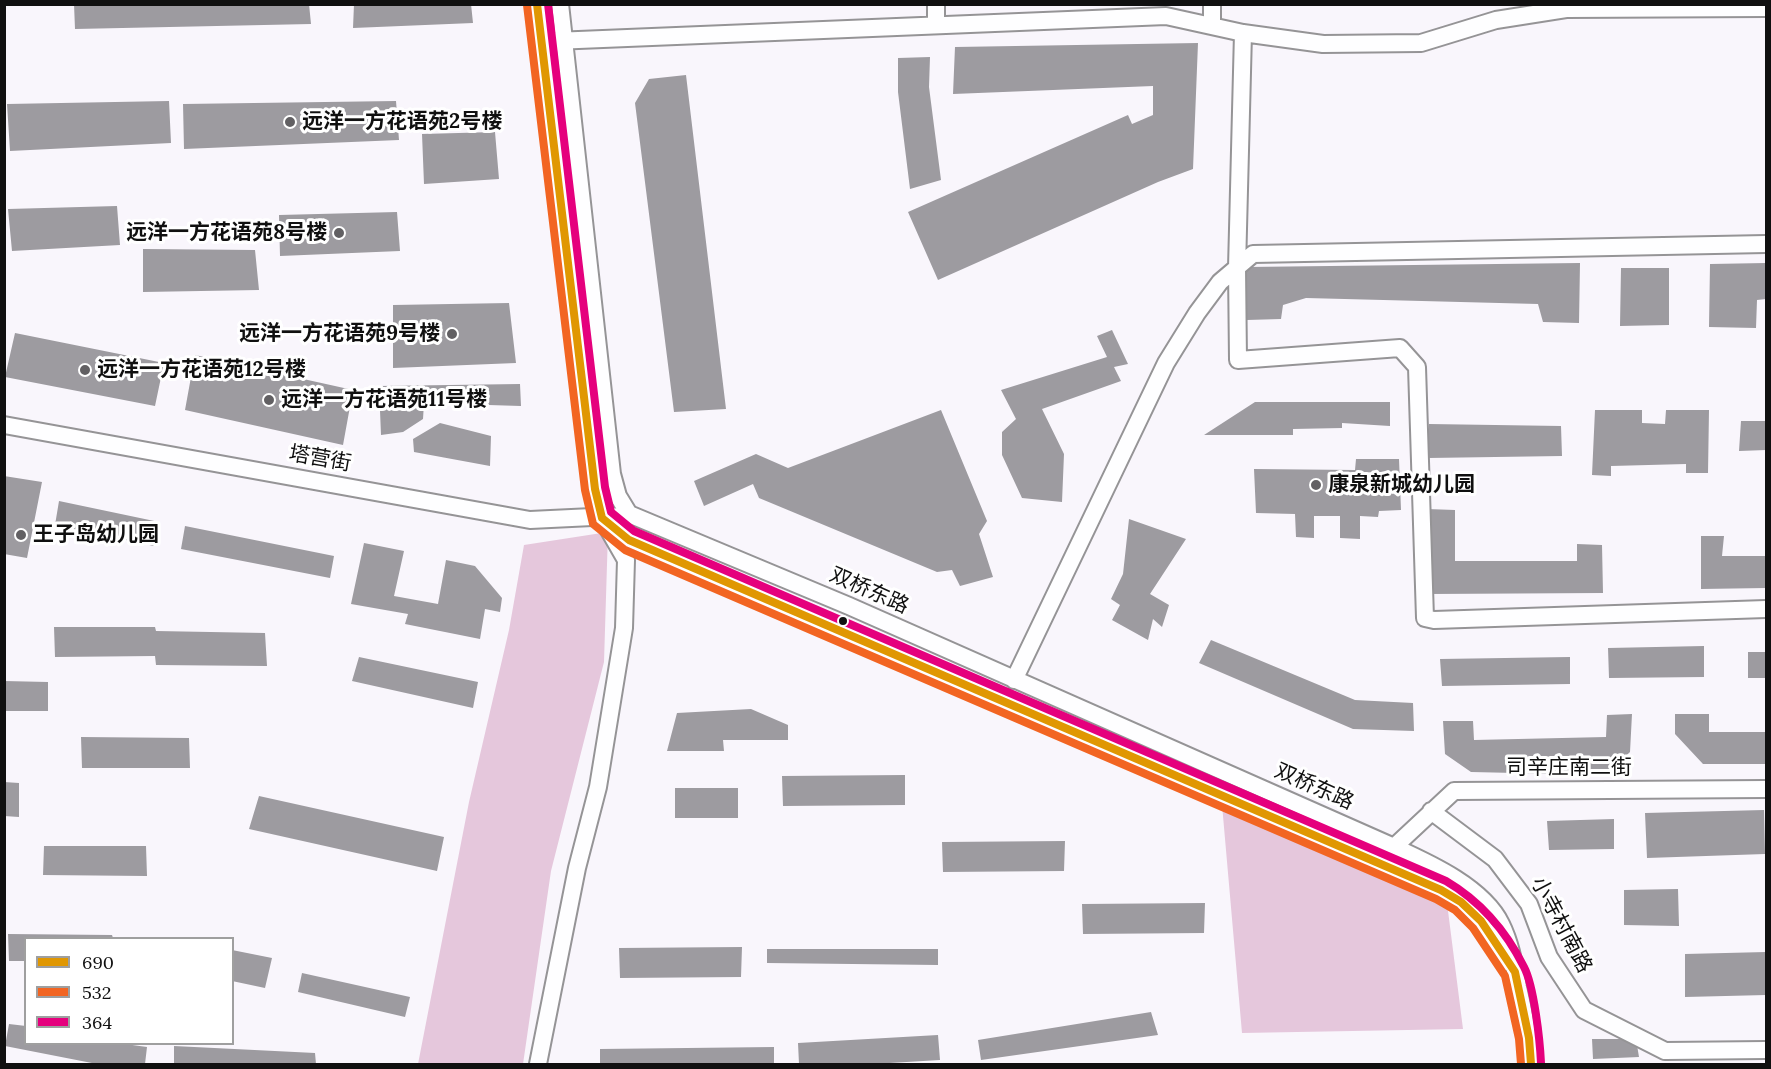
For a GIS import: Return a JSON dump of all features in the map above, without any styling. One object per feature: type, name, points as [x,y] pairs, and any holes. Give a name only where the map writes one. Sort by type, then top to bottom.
[{"type":"street","points":[[537,4],[586,426],[602,518],[626,560],[624,628],[598,787],[577,868],[538,1065]]},
{"type":"street","points":[[560,4],[612,474],[618,496],[629,514]]},
{"type":"street","points":[[936,4],[936,24]]},
{"type":"street","points":[[1212,4],[1212,26]]},
{"type":"street","points":[[542,42],[1166,16],[1243,33],[1323,44],[1421,42],[1496,20],[1566,9],[1767,8]]},
{"type":"street","points":[[1243,33],[1237,268],[1238,360],[1400,348],[1417,367],[1425,618],[1434,620],[1767,609]]},
{"type":"street","points":[[1014,680],[1166,363],[1197,313],[1220,282],[1253,254],[1767,244]]},
{"type":"street","name":"塔营街","points":[[4,425],[530,520],[602,518],[629,514]]},
{"type":"street","name":"双桥东路","points":[[629,514],[849,606],[1394,847],[1457,879],[1488,906],[1504,931],[1529,1038],[1531,1065]]},
{"type":"street","name":"双桥东路","points":[[602,518],[629,540],[1441,890],[1461,902],[1481,921],[1515,972]]},
{"type":"street","name":"司辛庄南二街","points":[[1394,847],[1454,791],[1767,789]]},
{"type":"street","name":"小寺村南路","points":[[1431,811],[1495,859],[1529,904],[1549,957],[1584,1010],[1665,1051],[1767,1050]]},
{"type":"shaded area","points":[[608,532],[604,662],[551,871],[523,1064],[418,1064],[469,802],[509,630],[524,545]]},
{"type":"shaded area","points":[[1221,793],[1446,895],[1463,1029],[1242,1033]]},
{"type":"building","points":[[74,4],[309,4],[311,24],[75,29]]},
{"type":"building","points":[[354,4],[471,4],[473,23],[353,28]]},
{"type":"building","points":[[1198,43],[1193,169],[1158,182],[938,280],[908,212],[1128,115],[1132,124],[1153,115],[1153,86],[953,94],[955,47]]},
{"type":"building","points":[[930,57],[929,87],[941,180],[910,189],[898,92],[898,58]]},
{"type":"building","points":[[686,75],[726,409],[674,412],[635,103],[649,79]]},
{"type":"building","points":[[169,101],[171,143],[10,151],[7,104]]},
{"type":"building","name":"远洋一方花语苑2号楼","points":[[396,101],[399,140],[184,149],[183,104]]},
{"type":"building","points":[[495,132],[499,179],[424,184],[422,134]]},
{"type":"building","points":[[117,206],[120,245],[12,251],[8,209]]},
{"type":"building","name":"远洋一方花语苑8号楼","points":[[397,212],[400,251],[280,256],[279,215]]},
{"type":"building","points":[[143,249],[255,250],[259,290],[143,292]]},
{"type":"building","points":[[1580,263],[1579,323],[1543,322],[1538,304],[1306,298],[1283,305],[1281,319],[1247,320],[1247,267]]},
{"type":"building","points":[[1766,263],[1766,299],[1757,300],[1756,328],[1709,327],[1710,264]]},
{"type":"building","points":[[1621,268],[1669,268],[1669,325],[1620,326]]},
{"type":"building","name":"远洋一方花语苑9号楼","points":[[509,303],[516,363],[393,368],[393,305]]},
{"type":"building","points":[[1112,330],[1128,364],[1114,367],[1121,381],[1042,409],[1064,454],[1062,502],[1022,498],[1002,455],[1002,432],[1016,419],[1001,390],[1107,357],[1097,336]]},
{"type":"building","name":"远洋一方花语苑12号楼","points":[[15,333],[164,363],[155,406],[5,377]]},
{"type":"building","name":"远洋一方花语苑11号楼","points":[[195,355],[353,390],[343,445],[185,410]]},
{"type":"building","points":[[520,384],[521,406],[424,403],[423,419],[403,432],[381,435],[379,386]]},
{"type":"building","points":[[1255,402],[1390,402],[1390,426],[1342,423],[1342,428],[1293,429],[1293,435],[1204,435]]},
{"type":"building","points":[[941,410],[987,521],[979,534],[993,577],[960,586],[952,570],[937,572],[759,498],[753,484],[704,506],[694,481],[756,454],[788,468]]},
{"type":"building","points":[[1595,410],[1642,410],[1642,423],[1665,424],[1666,410],[1709,410],[1708,473],[1686,473],[1686,464],[1611,466],[1611,476],[1592,475]]},
{"type":"building","points":[[1741,421],[1766,421],[1766,450],[1739,451]]},
{"type":"building","points":[[440,423],[491,436],[490,466],[414,452],[413,439]]},
{"type":"building","points":[[1429,424],[1561,426],[1562,456],[1428,458]]},
{"type":"building","points":[[1356,459],[1399,459],[1401,510],[1379,511],[1378,517],[1360,516],[1360,539],[1340,538],[1340,516],[1314,516],[1314,538],[1296,537],[1295,514],[1256,513],[1254,469],[1355,470]]},
{"type":"building","name":"王子岛幼儿园","points":[[4,476],[42,482],[27,558],[4,554]]},
{"type":"building","points":[[59,501],[159,522],[154,546],[55,525]]},
{"type":"building","points":[[1427,509],[1455,510],[1455,561],[1577,561],[1577,544],[1602,545],[1603,593],[1429,594]]},
{"type":"building","points":[[1129,519],[1186,539],[1150,594],[1169,605],[1162,627],[1153,619],[1148,640],[1112,620],[1120,605],[1111,599],[1123,574]]},
{"type":"building","points":[[185,526],[334,556],[330,578],[181,549]]},
{"type":"building","points":[[1701,536],[1724,536],[1722,556],[1766,556],[1766,588],[1701,589]]},
{"type":"building","points":[[364,543],[404,551],[394,596],[438,604],[446,560],[475,566],[502,598],[500,612],[485,609],[480,639],[405,624],[408,614],[351,604]]},
{"type":"building","points":[[54,627],[155,627],[156,631],[265,633],[267,666],[156,665],[155,656],[55,657]]},
{"type":"building","points":[[1211,640],[1355,700],[1413,703],[1414,731],[1353,729],[1199,663]]},
{"type":"building","points":[[1704,646],[1704,677],[1609,678],[1608,648]]},
{"type":"building","points":[[1748,652],[1766,652],[1766,678],[1748,678]]},
{"type":"building","points":[[359,657],[478,682],[473,708],[352,681]]},
{"type":"building","points":[[1570,657],[1570,684],[1442,686],[1440,659]]},
{"type":"building","points":[[4,681],[48,682],[48,711],[4,711]]},
{"type":"building","points":[[751,709],[788,725],[788,740],[723,740],[724,751],[667,751],[677,713]]},
{"type":"building","points":[[1632,714],[1630,752],[1606,775],[1471,772],[1445,754],[1443,721],[1473,721],[1474,740],[1606,737],[1607,715]]},
{"type":"building","points":[[1675,714],[1709,714],[1709,732],[1766,732],[1766,764],[1703,764],[1675,734]]},
{"type":"building","points":[[81,737],[189,738],[190,768],[82,768]]},
{"type":"building","points":[[905,775],[905,805],[783,806],[782,776]]},
{"type":"building","points":[[4,782],[19,783],[19,817],[4,816]]},
{"type":"building","points":[[675,788],[738,788],[738,818],[675,818]]},
{"type":"building","points":[[259,796],[444,837],[437,871],[249,829]]},
{"type":"building","points":[[1764,810],[1765,854],[1647,858],[1645,813]]},
{"type":"building","points":[[1614,819],[1614,849],[1549,850],[1547,821]]},
{"type":"building","points":[[1065,841],[1064,871],[943,872],[942,842]]},
{"type":"building","points":[[44,846],[146,846],[147,876],[43,875]]},
{"type":"building","points":[[1678,889],[1679,926],[1624,925],[1624,890]]},
{"type":"building","points":[[1205,903],[1204,933],[1083,934],[1082,904]]},
{"type":"building","points":[[8,934],[112,935],[113,937],[24,937],[24,961],[9,961]]},
{"type":"building","points":[[742,947],[741,977],[620,978],[619,948]]},
{"type":"building","points":[[767,949],[938,949],[938,965],[767,963]]},
{"type":"building","points":[[234,950],[272,958],[265,988],[234,981]]},
{"type":"building","points":[[1766,952],[1766,995],[1685,997],[1685,954]]},
{"type":"building","points":[[302,973],[410,997],[405,1017],[298,992]]},
{"type":"building","points":[[1151,1012],[1158,1035],[981,1060],[978,1040]]},
{"type":"building","points":[[9,1024],[24,1026],[24,1045],[147,1047],[145,1064],[97,1064],[5,1046]]},
{"type":"building","points":[[938,1035],[940,1060],[873,1064],[799,1064],[798,1043]]},
{"type":"building","points":[[1592,1039],[1636,1039],[1639,1057],[1593,1059]]},
{"type":"building","points":[[174,1046],[315,1053],[316,1064],[174,1064]]},
{"type":"building","points":[[774,1047],[774,1064],[600,1064],[600,1049]]},
{"type":"transit line","name":"690","points":[[537,4],[595,489],[602,518],[629,540],[1441,890],[1461,902],[1481,921],[1515,972],[1529,1038],[1531,1064]]},
{"type":"transit line","name":"364","points":[[548,4],[605,487],[611,512],[634,531],[1446,881],[1470,898],[1491,918],[1509,941],[1524,967],[1534,1000],[1541,1063]]},
{"type":"transit line","name":"532","points":[[527,5],[585,490],[593,524],[625,550],[1436,899],[1455,910],[1473,928],[1505,976],[1519,1039],[1521,1064]]},
{"type":"place","name":"远洋一方花语苑2号楼","points":[[290,122]]},
{"type":"place","name":"远洋一方花语苑8号楼","points":[[339,233]]},
{"type":"place","name":"远洋一方花语苑9号楼","points":[[452,334]]},
{"type":"place","name":"远洋一方花语苑12号楼","points":[[85,370]]},
{"type":"place","name":"远洋一方花语苑11号楼","points":[[269,400]]},
{"type":"place","name":"康泉新城幼儿园","points":[[1316,485]]},
{"type":"place","name":"王子岛幼儿园","points":[[21,535]]}]
